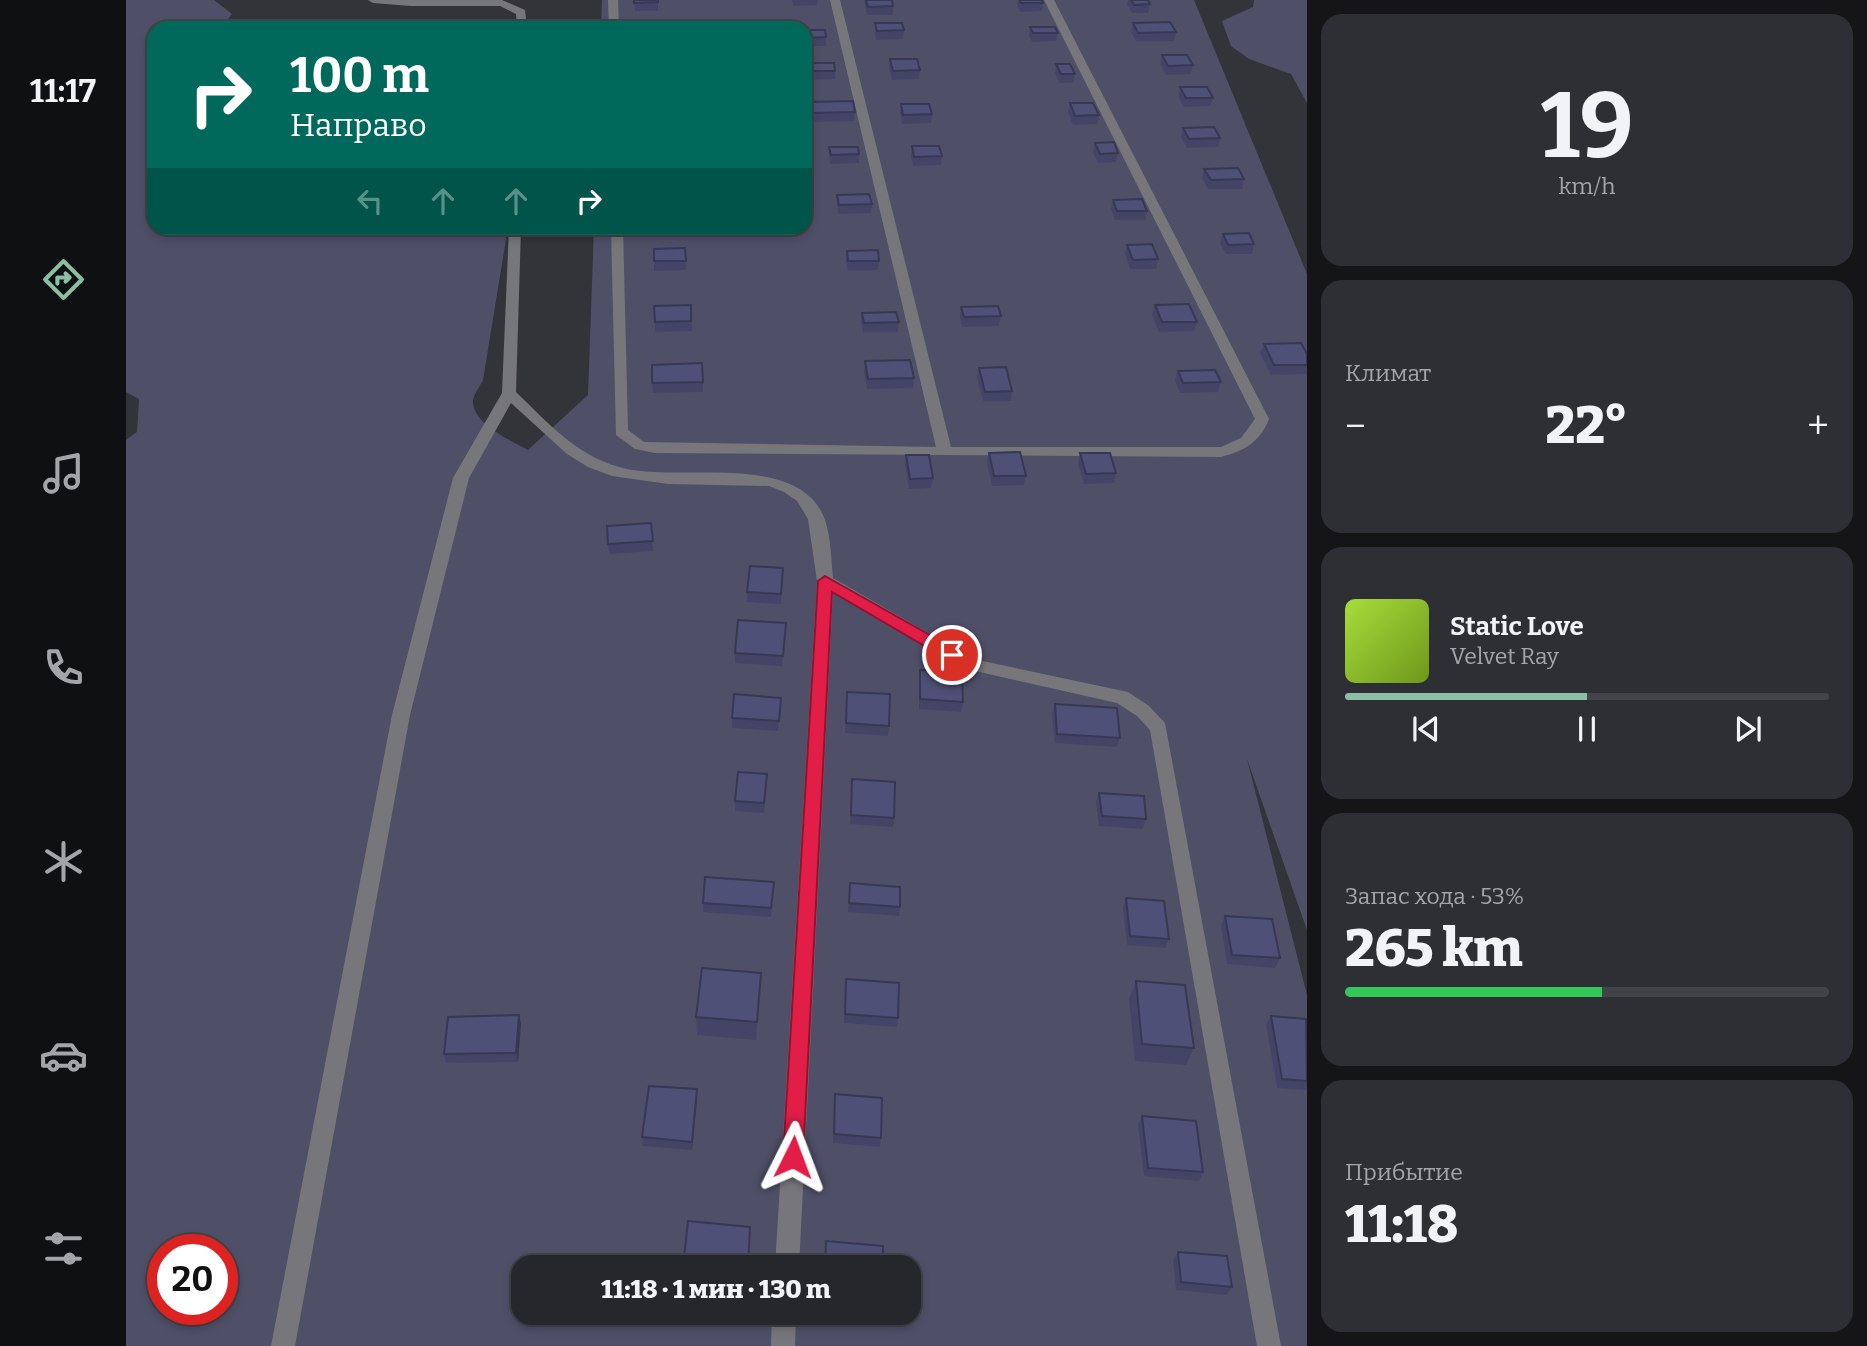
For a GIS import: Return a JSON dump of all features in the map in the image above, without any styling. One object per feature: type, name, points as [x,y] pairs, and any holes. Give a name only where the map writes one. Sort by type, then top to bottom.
[{"type":"street","points":[[373,0],[411,3],[518,3],[522,21]]},
{"type":"street","points":[[613,0],[614,21]]},
{"type":"street","points":[[835,0],[945,452]]},
{"type":"street","points":[[617,235],[621,432],[629,441],[655,448],[945,452],[1221,452],[1247,442],[1258,432],[1262,419],[1049,0]]},
{"type":"street","points":[[283,1346],[401,715],[460,478],[509,393],[515,235]]},
{"type":"street","points":[[509,393],[572,451],[592,463],[642,477],[771,481],[792,487],[807,498],[816,513],[825,581],[788,1255]]},
{"type":"street","points":[[825,581],[968,664],[1122,697],[1143,710],[1159,728],[1269,1346]]},
{"type":"street","points":[[783,1346],[784,1325]]},
{"type":"shaded area","points":[[126,0],[214,0],[232,14],[226,21],[147,21],[147,235],[505,235],[483,380],[473,400],[478,416],[485,424],[528,450],[588,395],[594,235],[812,235],[812,21],[601,21],[602,0],[1194,0],[1307,274],[1307,930],[1247,759],[1307,995],[1307,1346],[126,1346],[126,440],[137,432],[139,399],[126,392]]},
{"type":"shaded area","points":[[1254,0],[1307,0],[1307,103],[1291,74],[1249,59],[1231,46],[1222,21],[1253,7]]},
{"type":"building","points":[[634,0],[658,0],[658,2],[634,3]]},
{"type":"building","points":[[866,0],[892,0],[893,6],[868,7]]},
{"type":"building","points":[[1020,0],[1042,0],[1043,3],[1021,3]]},
{"type":"building","points":[[1131,0],[1148,0],[1150,4],[1134,5]]},
{"type":"building","points":[[1170,22],[1176,32],[1138,33],[1133,23]]},
{"type":"building","points":[[875,23],[902,23],[904,30],[877,31]]},
{"type":"building","points":[[1030,27],[1055,27],[1058,33],[1033,33]]},
{"type":"building","points":[[812,30],[825,30],[826,37],[812,38]]},
{"type":"building","points":[[1162,55],[1187,55],[1193,65],[1168,66]]},
{"type":"building","points":[[890,59],[917,59],[920,70],[893,71]]},
{"type":"building","points":[[812,63],[834,63],[835,71],[812,71]]},
{"type":"building","points":[[1056,64],[1070,64],[1075,74],[1061,74]]},
{"type":"building","points":[[1180,87],[1207,87],[1213,98],[1186,98]]},
{"type":"building","points":[[853,101],[855,112],[812,113],[812,102]]},
{"type":"building","points":[[1070,103],[1093,103],[1099,115],[1075,116]]},
{"type":"building","points":[[901,104],[929,104],[932,114],[903,115]]},
{"type":"building","points":[[1214,127],[1220,138],[1189,139],[1183,128]]},
{"type":"building","points":[[1114,142],[1118,153],[1100,154],[1095,143]]},
{"type":"building","points":[[912,146],[939,146],[942,156],[914,157]]},
{"type":"building","points":[[829,147],[858,147],[859,154],[831,155]]},
{"type":"building","points":[[1238,168],[1244,179],[1211,180],[1204,169]]},
{"type":"building","points":[[869,194],[872,204],[839,205],[837,195]]},
{"type":"building","points":[[1142,199],[1147,211],[1117,211],[1113,200]]},
{"type":"building","points":[[1249,233],[1254,244],[1228,245],[1223,234]]},
{"type":"building","points":[[1152,244],[1158,259],[1133,260],[1127,245]]},
{"type":"building","points":[[685,248],[686,261],[654,261],[654,249]]},
{"type":"building","points":[[878,250],[879,261],[848,261],[847,251]]},
{"type":"building","points":[[1189,304],[1197,322],[1162,322],[1155,305]]},
{"type":"building","points":[[691,305],[691,321],[655,322],[654,306]]},
{"type":"building","points":[[998,306],[1001,316],[964,317],[961,307]]},
{"type":"building","points":[[896,312],[899,322],[864,323],[862,313]]},
{"type":"building","points":[[1301,343],[1307,354],[1307,365],[1274,365],[1264,344]]},
{"type":"building","points":[[910,360],[914,378],[868,379],[865,361]]},
{"type":"building","points":[[702,363],[703,382],[652,383],[652,365]]},
{"type":"building","points":[[1006,367],[1012,391],[985,392],[979,368]]},
{"type":"building","points":[[1215,370],[1221,382],[1183,383],[1178,371]]},
{"type":"building","points":[[1020,452],[1026,476],[994,476],[989,453]]},
{"type":"building","points":[[1080,453],[1110,453],[1116,473],[1086,474]]},
{"type":"building","points":[[906,455],[929,455],[933,478],[910,479]]},
{"type":"building","points":[[651,523],[653,541],[608,544],[607,526]]},
{"type":"building","points":[[750,566],[783,568],[781,594],[747,592]]},
{"type":"building","points":[[738,620],[786,623],[783,656],[735,653]]},
{"type":"building","points":[[920,670],[962,672],[963,702],[920,699]]},
{"type":"building","points":[[847,692],[890,694],[889,726],[846,723]]},
{"type":"building","points":[[734,694],[781,698],[779,721],[732,718]]},
{"type":"building","points":[[1055,704],[1117,708],[1120,738],[1057,734]]},
{"type":"building","points":[[738,772],[767,774],[764,803],[735,801]]},
{"type":"building","points":[[852,779],[895,782],[894,818],[851,815]]},
{"type":"building","points":[[1099,793],[1144,796],[1146,819],[1102,816]]},
{"type":"building","points":[[705,877],[774,882],[771,908],[703,903]]},
{"type":"building","points":[[850,883],[900,887],[900,907],[849,903]]},
{"type":"building","points":[[1126,898],[1164,901],[1169,939],[1130,936]]},
{"type":"building","points":[[1225,916],[1272,919],[1280,958],[1232,955]]},
{"type":"building","points":[[702,968],[761,973],[757,1022],[696,1017]]},
{"type":"building","points":[[846,979],[899,983],[898,1018],[845,1014]]},
{"type":"building","points":[[1136,981],[1185,985],[1194,1048],[1142,1044]]},
{"type":"building","points":[[519,1015],[516,1053],[444,1054],[448,1017]]},
{"type":"building","points":[[1271,1016],[1306,1019],[1307,1081],[1282,1079]]},
{"type":"building","points":[[649,1086],[697,1089],[692,1142],[642,1137]]},
{"type":"building","points":[[835,1094],[882,1098],[881,1138],[834,1134]]},
{"type":"building","points":[[1142,1116],[1196,1121],[1203,1172],[1148,1168]]},
{"type":"building","points":[[688,1221],[750,1227],[749,1255],[684,1255]]},
{"type":"building","points":[[826,1241],[883,1246],[883,1255],[825,1255]]},
{"type":"building","points":[[1178,1252],[1227,1256],[1232,1287],[1181,1282]]},
{"type":"route","points":[[793,1157],[825,581],[952,655]]}]
